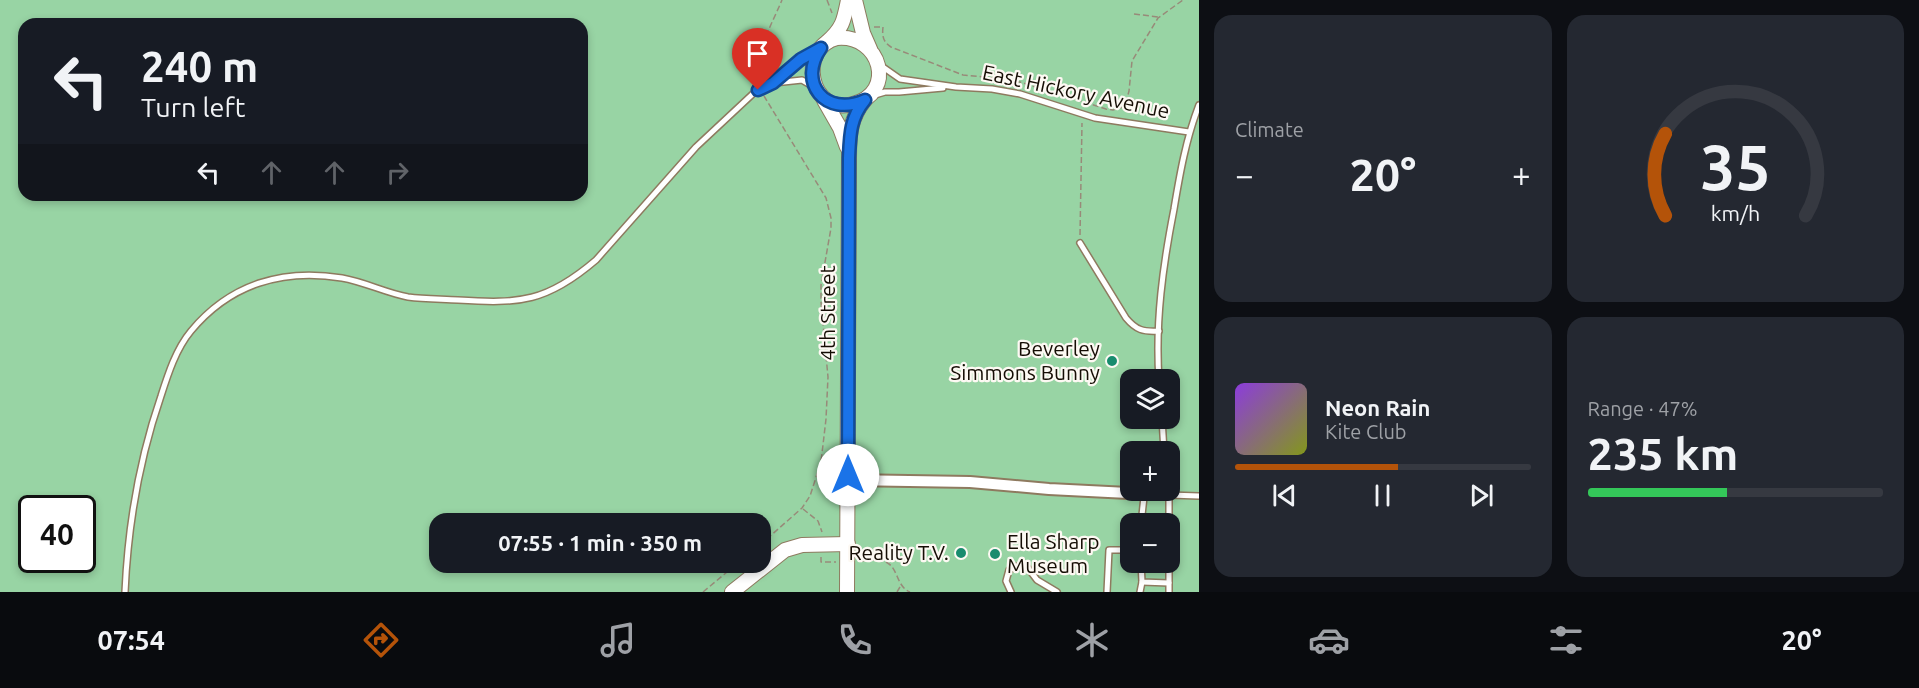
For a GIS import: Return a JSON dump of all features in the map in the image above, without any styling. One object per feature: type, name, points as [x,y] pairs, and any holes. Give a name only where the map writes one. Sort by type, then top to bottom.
[{"type":"street","points":[[848,0],[844,23],[823,46],[815,58],[812,69],[818,91],[832,104],[842,106],[867,99],[876,90],[878,81],[879,69],[863,33],[855,0]]},
{"type":"street","points":[[823,46],[837,39],[852,38],[862,43],[874,58]]},
{"type":"street","name":"4th Street","points":[[818,91],[840,128],[849,158]]},
{"type":"street","name":"4th Street","points":[[847,592],[849,158],[852,121],[856,111],[867,99]]},
{"type":"street","points":[[848,474],[1049,489],[1120,491]]},
{"type":"street","points":[[732,592],[785,550],[802,545],[848,544]]},
{"type":"lane","points":[[125,592],[130,520],[141,461],[155,412],[176,356],[190,332],[211,311],[229,297],[254,284],[279,277],[301,275],[343,278],[408,297],[493,302],[517,301],[542,296],[581,274],[596,260],[696,147],[758,90],[773,83],[801,59],[823,46]]},
{"type":"lane","name":"East Hickory Avenue","points":[[874,58],[900,79],[956,87],[1001,90],[1095,118],[1189,132]]},
{"type":"lane","points":[[773,83],[802,80],[818,91]]},
{"type":"lane","name":"East Hickory Avenue","points":[[867,99],[885,92],[956,87]]},
{"type":"lane","points":[[1159,369],[1164,262],[1189,132],[1199,105]]},
{"type":"lane","points":[[1080,243],[1126,318],[1135,328],[1146,332],[1159,331]]},
{"type":"lane","points":[[1180,494],[1199,496]]},
{"type":"lane","points":[[1107,592],[1109,550],[1120,550]]},
{"type":"lane","points":[[1011,592],[1006,580],[1009,570],[1020,565],[1028,568],[1037,580],[1057,592]]},
{"type":"lane","points":[[1140,592],[1142,573]]},
{"type":"lane","points":[[1169,573],[1169,592]]},
{"type":"lane","points":[[1142,582],[1169,583]]},
{"type":"path","points":[[759,81],[757,72],[759,57],[782,0]]},
{"type":"path","points":[[883,27],[882,35],[885,43],[933,65],[963,75],[1020,82],[1083,104],[1113,110],[1123,108],[1126,102],[1132,61],[1158,18],[1183,0]]},
{"type":"path","points":[[1134,14],[1158,18]]},
{"type":"path","points":[[764,95],[826,198],[831,218],[821,285],[828,377],[821,462],[810,496],[802,508],[771,535]]},
{"type":"path","points":[[1080,235],[1082,122]]},
{"type":"path","points":[[703,592],[726,573]]},
{"type":"path","points":[[897,592],[900,586]]},
{"type":"green space","points":[[0,0],[1199,0],[1199,592],[0,592]]},
{"type":"place","name":"Beverley Simmons Bunny","points":[[1112,361]]},
{"type":"place","name":"Reality T.V.","points":[[961,553]]},
{"type":"place","name":"Ella Sharp Museum","points":[[995,554]]},
{"type":"route","points":[[758,90],[773,83],[801,59],[821,48],[812,69],[814,84],[819,94],[832,104],[842,106],[865,100],[856,111],[852,121],[849,158],[848,475]]}]
